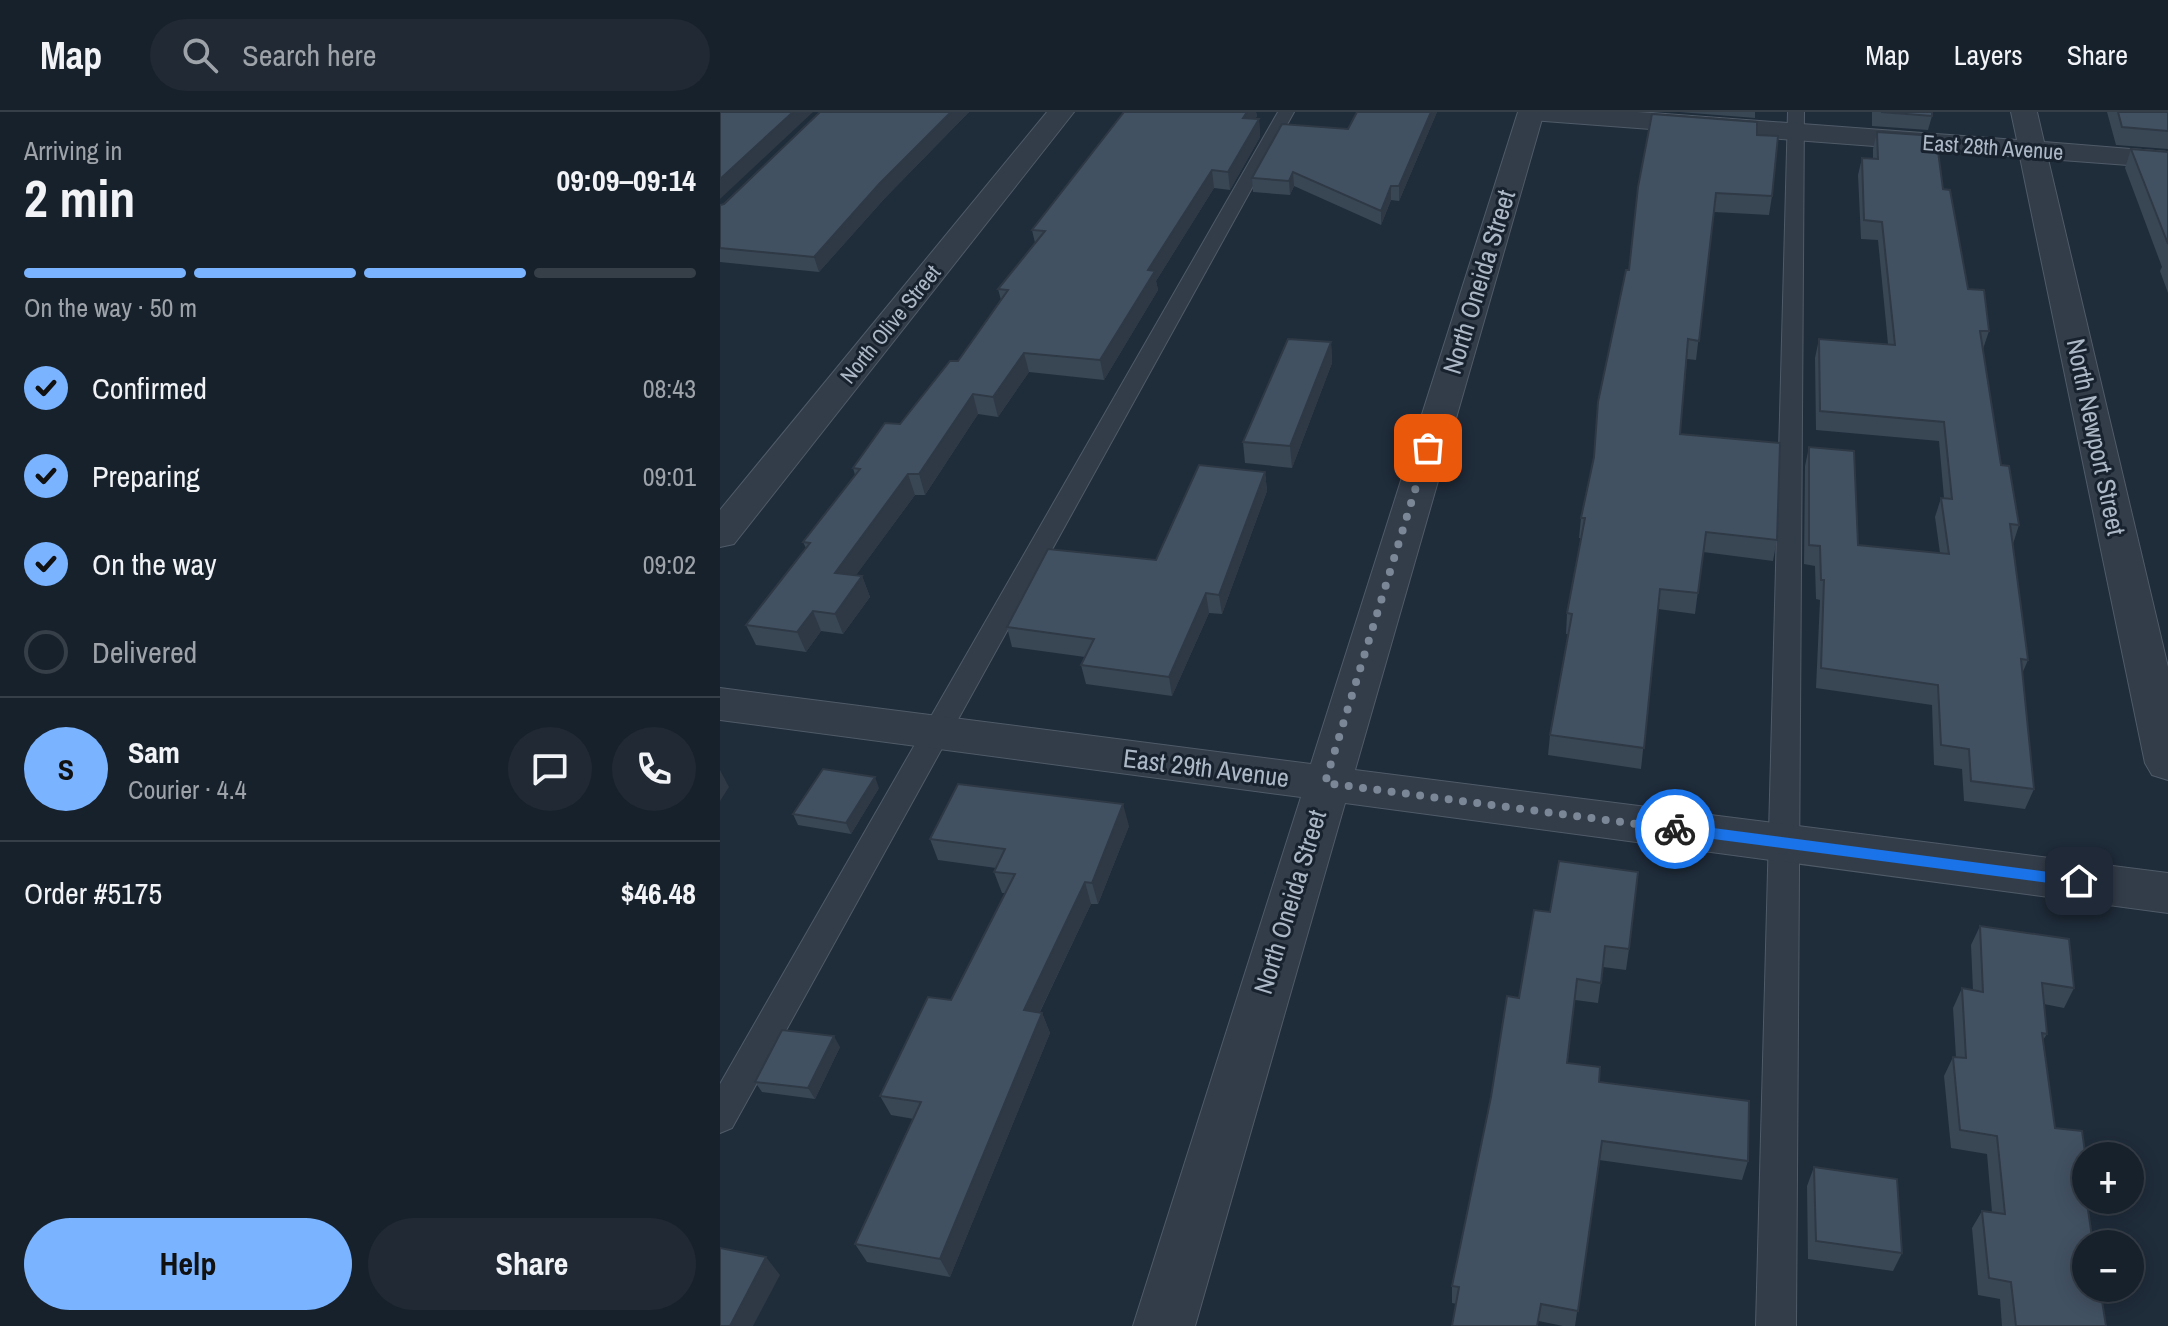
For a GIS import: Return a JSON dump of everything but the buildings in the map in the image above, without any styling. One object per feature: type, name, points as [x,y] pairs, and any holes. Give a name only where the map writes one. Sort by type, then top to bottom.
[{"type":"street","name":"North Olive Street","points":[[720,535],[1061,112]]},
{"type":"street","name":"East 28th Avenue","points":[[1531,112],[1796,122],[2033,150],[2168,160]]},
{"type":"street","name":"North Oneida Street","points":[[1164,1326],[1325,783],[1531,112]]},
{"type":"street","name":"North Newport Street","points":[[2024,112],[2168,763]]},
{"type":"street","name":"East 29th Avenue","points":[[720,704],[2168,893]]},
{"type":"lane","points":[[720,1117],[1286,112]]},
{"type":"lane","points":[[1776,1326],[1796,122]]},
{"type":"way so far","points":[[1428,448],[1325,783],[1675,829]]},
{"type":"route","points":[[1675,829],[2079,881]]}]
